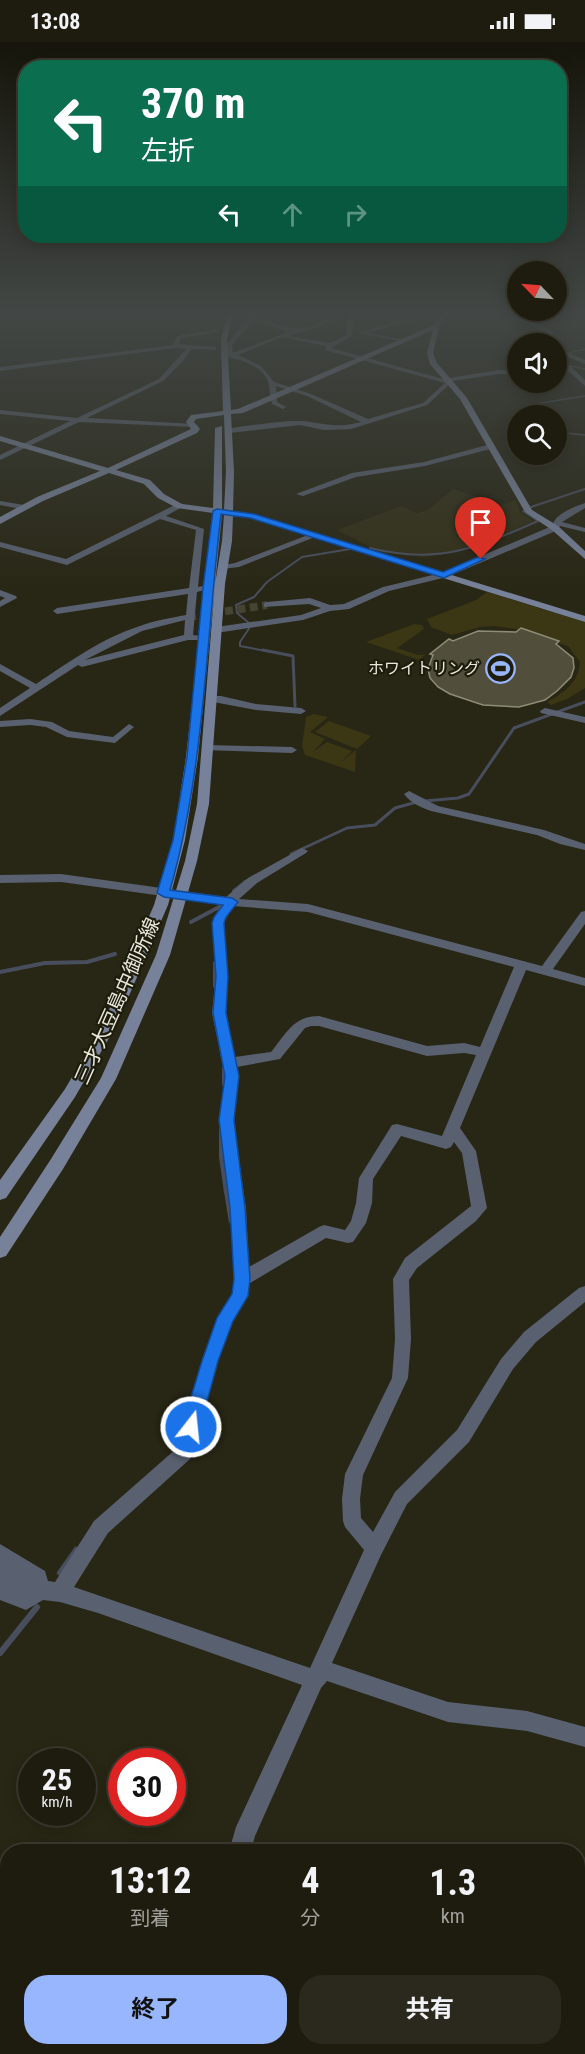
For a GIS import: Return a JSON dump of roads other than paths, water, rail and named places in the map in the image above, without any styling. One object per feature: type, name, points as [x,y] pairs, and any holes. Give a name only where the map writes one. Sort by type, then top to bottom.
[{"type":"main road","name":"三才大豆島中御所線","points":[[0,1251],[57,1164],[108,1078],[163,955],[179,907],[203,804],[216,630],[222,566],[227,541],[223,512],[220,439],[223,408]]},
{"type":"main road","points":[[0,521],[21,507],[194,432],[196,429],[190,422],[194,417],[248,408]]},
{"type":"main road","points":[[469,408],[529,512],[556,525],[585,556]]},
{"type":"main road","name":"三才大豆島中御所線","points":[[0,1193],[70,1093],[109,1026],[142,953],[164,893],[179,840],[192,757],[207,588],[223,512],[229,431],[223,413]]},
{"type":"main road","points":[[0,438],[147,482],[161,496],[180,506],[251,516],[585,619]]},
{"type":"street","points":[[0,458],[104,408]]},
{"type":"street","points":[[335,408],[368,422]]},
{"type":"street","points":[[229,431],[300,423],[340,428],[413,408]]},
{"type":"street","points":[[0,412],[76,420],[194,426]]},
{"type":"street","points":[[300,495],[355,475],[425,464],[491,446]]},
{"type":"street","points":[[0,503],[21,507]]},
{"type":"street","points":[[216,630],[303,617],[329,608],[346,607],[386,589],[444,575],[556,525],[566,514],[585,505]]},
{"type":"street","points":[[0,544],[67,562],[180,506]]},
{"type":"street","points":[[159,516],[200,529],[188,638]]},
{"type":"street","points":[[556,525],[585,530]]},
{"type":"street","points":[[222,566],[236,565],[315,536]]},
{"type":"street","points":[[57,611],[207,588]]},
{"type":"street","points":[[0,593],[13,598],[0,604]]},
{"type":"street","points":[[267,605],[310,601],[329,608]]},
{"type":"street","points":[[0,713],[74,664],[140,628],[188,617]]},
{"type":"street","points":[[74,664],[95,662],[188,638],[203,638]]},
{"type":"street","points":[[0,668],[37,688]]},
{"type":"street","points":[[212,699],[256,707],[301,711]]},
{"type":"street","points":[[550,712],[585,720]]},
{"type":"street","points":[[0,724],[30,722],[48,724],[68,734],[115,740],[129,727]]},
{"type":"street","points":[[208,748],[292,750]]},
{"type":"street","points":[[416,799],[540,832],[564,842],[585,847]]},
{"type":"street","points":[[0,1590],[26,1600],[50,1591],[101,1527],[184,1453],[210,1361],[225,1318],[240,1296],[242,1279],[238,1208],[226,1120],[232,1076],[219,1013],[222,968],[218,923],[243,887],[302,851]]},
{"type":"street","points":[[0,879],[61,878],[232,902],[308,908],[585,982]]},
{"type":"street","points":[[546,970],[585,915]]},
{"type":"street","points":[[242,1279],[324,1231],[348,1237],[358,1223],[364,1203],[366,1178],[384,1153],[397,1129],[446,1143],[522,964]]},
{"type":"street","points":[[231,1063],[275,1056],[300,1025],[310,1021],[330,1022],[390,1042],[427,1051],[464,1048],[483,1052]]},
{"type":"street","points":[[374,1548],[352,1521],[351,1499],[354,1474],[400,1378],[403,1339],[401,1279],[411,1263],[471,1217],[479,1208],[469,1151],[453,1130]]},
{"type":"street","points":[[242,1844],[374,1548],[401,1498],[463,1436],[507,1364],[530,1337],[585,1293]]},
{"type":"street","points":[[0,1553],[38,1578],[50,1591]]},
{"type":"street","points":[[0,1572],[50,1591],[98,1603],[316,1680]]},
{"type":"street","points":[[316,1680],[324,1670],[448,1712],[527,1720],[585,1737]]},
{"type":"waterway","points":[[567,433],[585,435]]},
{"type":"waterway","points":[[531,507],[585,489]]},
{"type":"waterway","points":[[370,548],[417,555],[457,551],[495,539],[538,521],[523,511]]},
{"type":"waterway","points":[[249,623],[237,613],[236,605],[254,597],[267,582],[302,557],[350,549]]},
{"type":"waterway","points":[[250,627],[240,642],[240,646],[271,652]]},
{"type":"waterway","points":[[263,650],[293,656],[295,706]]},
{"type":"waterway","points":[[425,801],[458,798],[469,794],[514,728],[585,702]]},
{"type":"waterway","points":[[291,854],[347,828],[375,825],[395,808],[417,802]]},
{"type":"waterway","points":[[235,890],[246,881]]},
{"type":"waterway","points":[[191,922],[221,906]]},
{"type":"waterway","points":[[0,972],[45,963],[87,962],[115,954]]},
{"type":"waterway","points":[[215,963],[215,986]]},
{"type":"waterway","points":[[224,1068],[224,1084]]},
{"type":"waterway","points":[[221,1130],[221,1157],[226,1192]]},
{"type":"waterway","points":[[226,1190],[231,1221]]},
{"type":"waterway","points":[[59,1573],[76,1549]]},
{"type":"waterway","points":[[0,1653],[37,1607]]},
{"type":"tunnel","points":[[188,617],[267,605]]},
{"type":"place","name":"ホワイトリング","points":[[501,668]]}]
